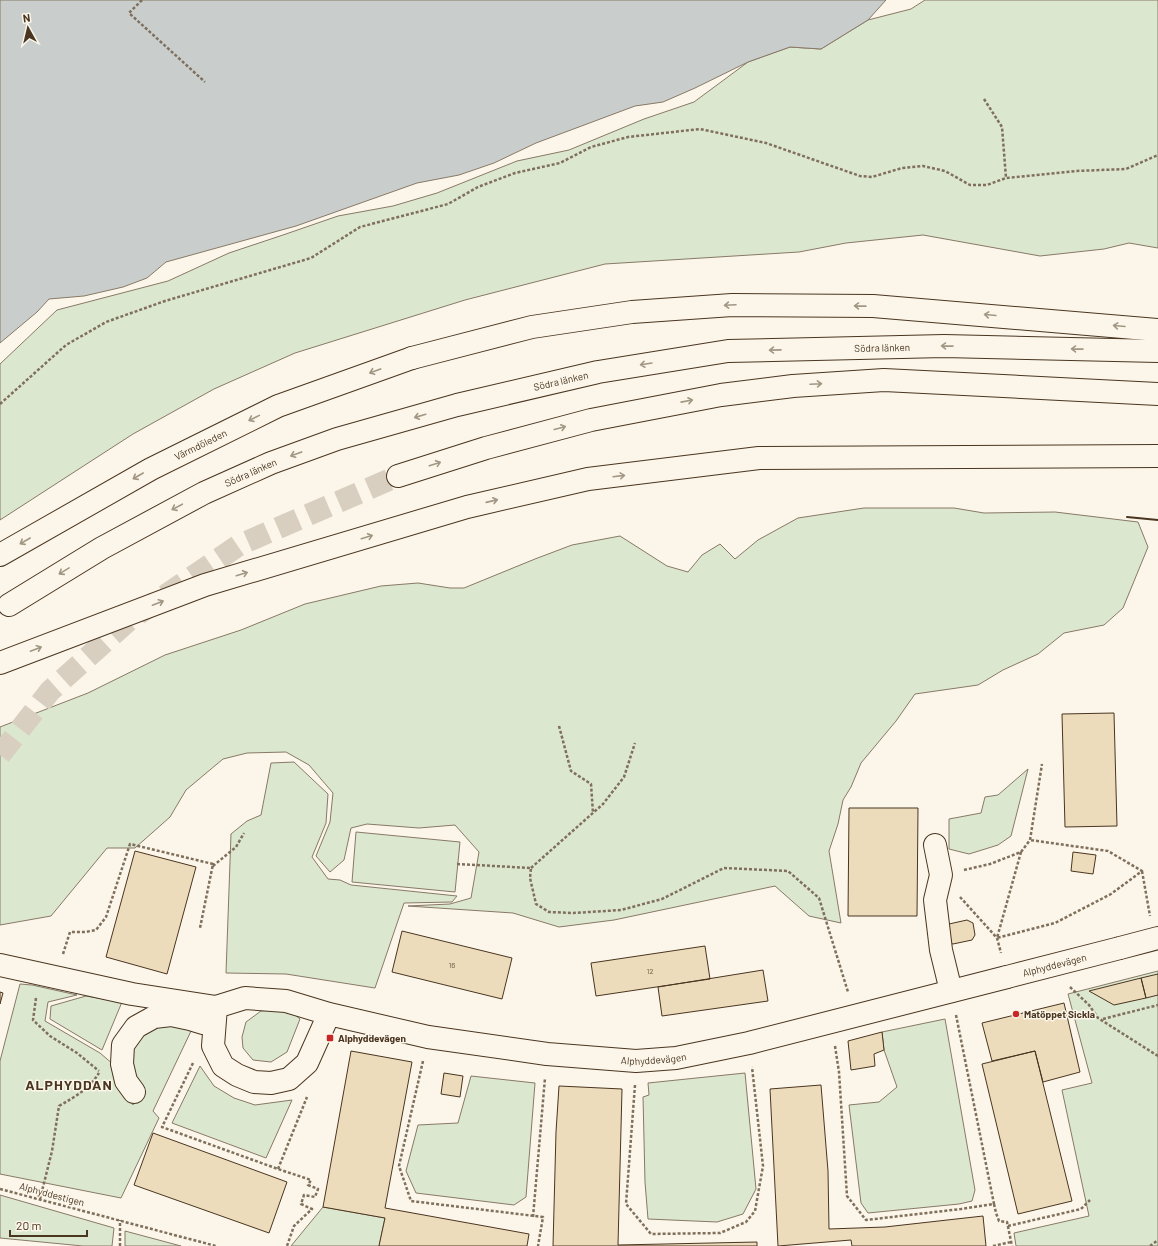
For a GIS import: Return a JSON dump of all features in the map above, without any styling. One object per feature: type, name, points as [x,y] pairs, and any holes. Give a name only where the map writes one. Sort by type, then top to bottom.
[{"type":"main road","name":"Värmdöleden","points":[[0,555],[151,469],[278,406],[412,358],[532,327],[632,312],[732,305],[873,306],[1158,330]]},
{"type":"main road","name":"Södra länken","points":[[9,605],[102,548],[204,492],[271,463],[337,439],[457,405],[598,372],[728,351],[944,346],[1158,351]]},
{"type":"main road","points":[[398,476],[486,448],[591,420],[720,395],[793,386],[884,380],[1158,394]]},
{"type":"main road","points":[[0,663],[205,585],[467,507],[588,479],[759,458],[1158,456]]},
{"type":"main road","points":[[935,845],[941,875],[935,900],[941,950],[951,991]]},
{"type":"main road","name":"Alphyddevägen","points":[[216,1007],[245,998],[286,1001],[328,1014],[428,1037],[547,1054],[636,1061],[676,1058],[749,1043],[1156,939]]},
{"type":"main road","points":[[0,965],[132,994],[216,1007]]},
{"type":"main road","points":[[216,1007],[214,1046],[223,1066],[237,1075],[254,1082],[271,1084],[289,1079],[308,1063],[328,1014]]},
{"type":"main road","points":[[134,1092],[126,1080],[122,1064],[123,1045],[136,1027],[154,1017],[171,1016],[203,1023],[216,1007]]},
{"type":"path","points":[[142,0],[130,13],[205,82]]},
{"type":"path","points":[[984,99],[1002,127],[1006,178]]},
{"type":"path","points":[[0,404],[66,345],[106,322],[165,301],[311,258],[360,227],[448,204],[478,187],[515,173],[560,163],[591,147],[628,137],[700,129],[766,143],[860,176],[872,177],[902,168],[924,166],[945,171],[970,184],[987,185],[1006,178],[1076,171],[1126,169],[1158,155]]},
{"type":"path","points":[[559,726],[571,771],[591,784],[593,814]]},
{"type":"path","points":[[635,743],[624,777],[603,804],[531,868],[530,878],[536,904],[549,912],[573,913],[621,910],[662,899],[724,868],[788,871],[819,898],[850,999]]},
{"type":"path","points":[[997,938],[1021,852],[1030,840],[1042,764]]},
{"type":"path","points":[[200,928],[212,866],[236,847],[244,833]]},
{"type":"path","points":[[1030,840],[1108,851],[1142,871],[1156,939]]},
{"type":"path","points":[[70,956],[63,954],[70,932],[96,930],[106,917],[130,844],[213,864],[212,866]]},
{"type":"path","points":[[1007,977],[997,938],[941,875],[990,864],[1021,852]]},
{"type":"path","points":[[457,864],[531,868]]},
{"type":"path","points":[[997,938],[1055,923],[1111,894],[1142,871]]},
{"type":"path","points":[[38,974],[33,1020],[50,1036],[76,1053],[100,1072]]},
{"type":"path","points":[[1070,987],[1089,1005],[1098,1018],[1102,1019],[1158,1056]]},
{"type":"path","points":[[951,991],[996,1213],[1000,1221],[1007,1222],[1012,1246]]},
{"type":"path","points":[[1102,1019],[1158,1006]]},
{"type":"path","points":[[428,1037],[399,1166],[411,1201],[533,1217],[543,1217],[538,1246]]},
{"type":"path","points":[[834,1039],[839,1072],[847,1196],[866,1220],[994,1204]]},
{"type":"path","points":[[636,1061],[626,1204],[651,1234],[720,1233],[746,1222],[755,1211],[763,1166],[749,1043]]},
{"type":"path","points":[[214,1046],[199,1052],[162,1127],[278,1170],[310,1180],[308,1185],[318,1189],[315,1197],[304,1195],[301,1204],[312,1209],[294,1226],[287,1246]]},
{"type":"path","points":[[533,1217],[547,1054]]},
{"type":"path","points":[[40,1199],[52,1151],[59,1106],[92,1084],[103,1067]]},
{"type":"path","name":"Alphyddestigen","points":[[0,1189],[216,1246]]},
{"type":"path","points":[[1008,1226],[1081,1209],[1090,1200]]},
{"type":"path","points":[[120,1220],[120,1246]]},
{"type":"path","points":[[1150,1246],[1158,1240]]},
{"type":"path","points":[[993,1246],[1011,1242]]},
{"type":"green space","points":[[925,0],[1158,0],[1158,248],[1129,243],[1104,249],[1040,256],[923,235],[846,243],[799,252],[605,264],[465,300],[295,353],[214,389],[133,434],[0,520],[0,364],[57,310],[168,281],[229,253],[338,216],[393,206],[437,193],[517,161],[569,150],[644,119],[694,102],[748,62],[790,47],[821,49],[868,20],[911,9]]},
{"type":"green space","points":[[864,508],[954,508],[984,513],[1055,512],[1138,522],[1148,547],[1123,608],[1104,625],[1064,633],[1038,654],[1003,670],[978,685],[915,694],[896,721],[861,763],[851,787],[843,800],[838,824],[829,851],[841,923],[809,916],[775,886],[614,920],[559,927],[513,913],[408,906],[450,904],[471,898],[479,852],[455,825],[419,828],[367,824],[351,828],[344,860],[330,872],[316,856],[330,822],[333,793],[309,765],[286,752],[247,753],[223,759],[186,790],[170,817],[135,848],[107,848],[51,916],[0,925],[0,727],[88,693],[165,655],[241,630],[305,604],[381,586],[418,583],[450,588],[464,588],[572,545],[620,536],[667,566],[688,572],[702,555],[720,544],[735,559],[758,540],[798,518]]},
{"type":"green space","points":[[294,762],[328,794],[326,823],[312,857],[328,879],[340,880],[351,885],[457,896],[452,902],[404,903],[375,988],[286,974],[226,973],[231,834],[247,821],[261,815],[271,763]]},
{"type":"green space","points":[[1028,769],[1011,836],[998,845],[969,854],[949,849],[949,819],[981,813],[985,797],[998,795]]},
{"type":"green space","points":[[356,832],[460,842],[455,892],[352,882]]},
{"type":"green space","points":[[1158,971],[1158,1246],[1016,1246],[1014,1233],[1089,1216],[1062,1090],[1092,1083],[1068,994]]},
{"type":"green space","points":[[20,984],[32,985],[77,995],[48,1002],[45,1021],[100,1053],[114,1065],[120,1086],[133,1105],[140,1086],[133,1076],[131,1060],[132,1052],[139,1038],[157,1024],[169,1024],[192,1029],[153,1111],[159,1118],[121,1198],[0,1174],[0,1061]]},
{"type":"green space","points":[[86,996],[122,1002],[102,1050],[50,1019],[51,1006]]},
{"type":"green space","points":[[285,1009],[300,1019],[287,1052],[271,1062],[253,1060],[243,1048],[242,1037],[246,1022],[261,1011]]},
{"type":"green space","points":[[945,1019],[975,1190],[972,1201],[959,1204],[868,1213],[861,1203],[849,1105],[879,1102],[897,1087],[884,1050],[882,1032]]},
{"type":"green space","points":[[200,1066],[214,1086],[234,1098],[255,1105],[292,1100],[266,1158],[172,1123]]},
{"type":"green space","points":[[745,1073],[756,1189],[743,1214],[717,1222],[648,1219],[645,1182],[643,1097],[649,1095],[648,1083]]},
{"type":"green space","points":[[471,1076],[535,1083],[526,1197],[514,1205],[416,1193],[406,1171],[418,1125],[458,1123]]},
{"type":"green space","points":[[0,1195],[114,1228],[112,1246],[83,1246],[0,1238]]},
{"type":"green space","points":[[323,1207],[385,1218],[379,1246],[291,1246]]},
{"type":"green space","points":[[125,1231],[181,1246],[125,1246]]},
{"type":"shaded area","points":[[0,0],[886,0],[868,20],[821,49],[790,47],[748,62],[663,102],[635,106],[536,143],[494,163],[459,175],[417,183],[296,226],[166,262],[147,278],[123,287],[84,296],[49,299],[37,312],[0,343]]},
{"type":"building","points":[[1114,713],[1117,826],[1065,827],[1062,714]]},
{"type":"building","points":[[849,808],[918,808],[917,916],[848,916]]},
{"type":"building","points":[[135,851],[196,867],[167,974],[106,957]]},
{"type":"building","points":[[1073,852],[1096,855],[1093,874],[1071,871]]},
{"type":"building","points":[[967,920],[973,923],[975,935],[972,940],[953,944],[947,942],[949,924]]},
{"type":"building","points":[[402,931],[512,958],[502,999],[392,972]]},
{"type":"building","points":[[705,946],[710,979],[596,996],[591,963]]},
{"type":"building","points":[[763,970],[768,1001],[662,1016],[658,987]]},
{"type":"building","points":[[1158,974],[1158,995],[1146,998],[1141,978]]},
{"type":"building","points":[[1141,978],[1146,998],[1114,1005],[1089,991]]},
{"type":"building","points":[[0,992],[3,993],[0,1004]]},
{"type":"building","points":[[1064,1003],[1080,1072],[1043,1082],[1035,1051],[992,1061],[982,1023]]},
{"type":"building","points":[[882,1032],[884,1050],[874,1054],[875,1066],[851,1070],[848,1041]]},
{"type":"building","points":[[351,1051],[412,1062],[385,1208],[529,1234],[527,1246],[379,1246],[385,1218],[323,1207]]},
{"type":"building","points":[[1035,1051],[1072,1201],[1018,1214],[982,1064]]},
{"type":"building","points":[[444,1073],[463,1076],[460,1097],[441,1094]]},
{"type":"building","points":[[821,1085],[828,1171],[829,1229],[885,1227],[983,1216],[986,1246],[852,1246],[851,1240],[778,1246],[770,1089]]},
{"type":"building","points":[[559,1086],[622,1089],[618,1245],[757,1242],[757,1246],[553,1246],[556,1132]]},
{"type":"building","points":[[153,1133],[287,1182],[269,1233],[134,1185]]},
{"type":"tunnel","points":[[0,755],[50,691],[128,621],[239,545],[398,476]]},
{"type":"wall","points":[[1127,517],[1158,520]]},
{"type":"place","name":"Matöppet Sickla","points":[[1016,1014]]},
{"type":"place","name":"Alphyddevägen","points":[[330,1038]]},
{"type":"district","name":"ALPHYDDAN","points":[[69,1084]]}]
